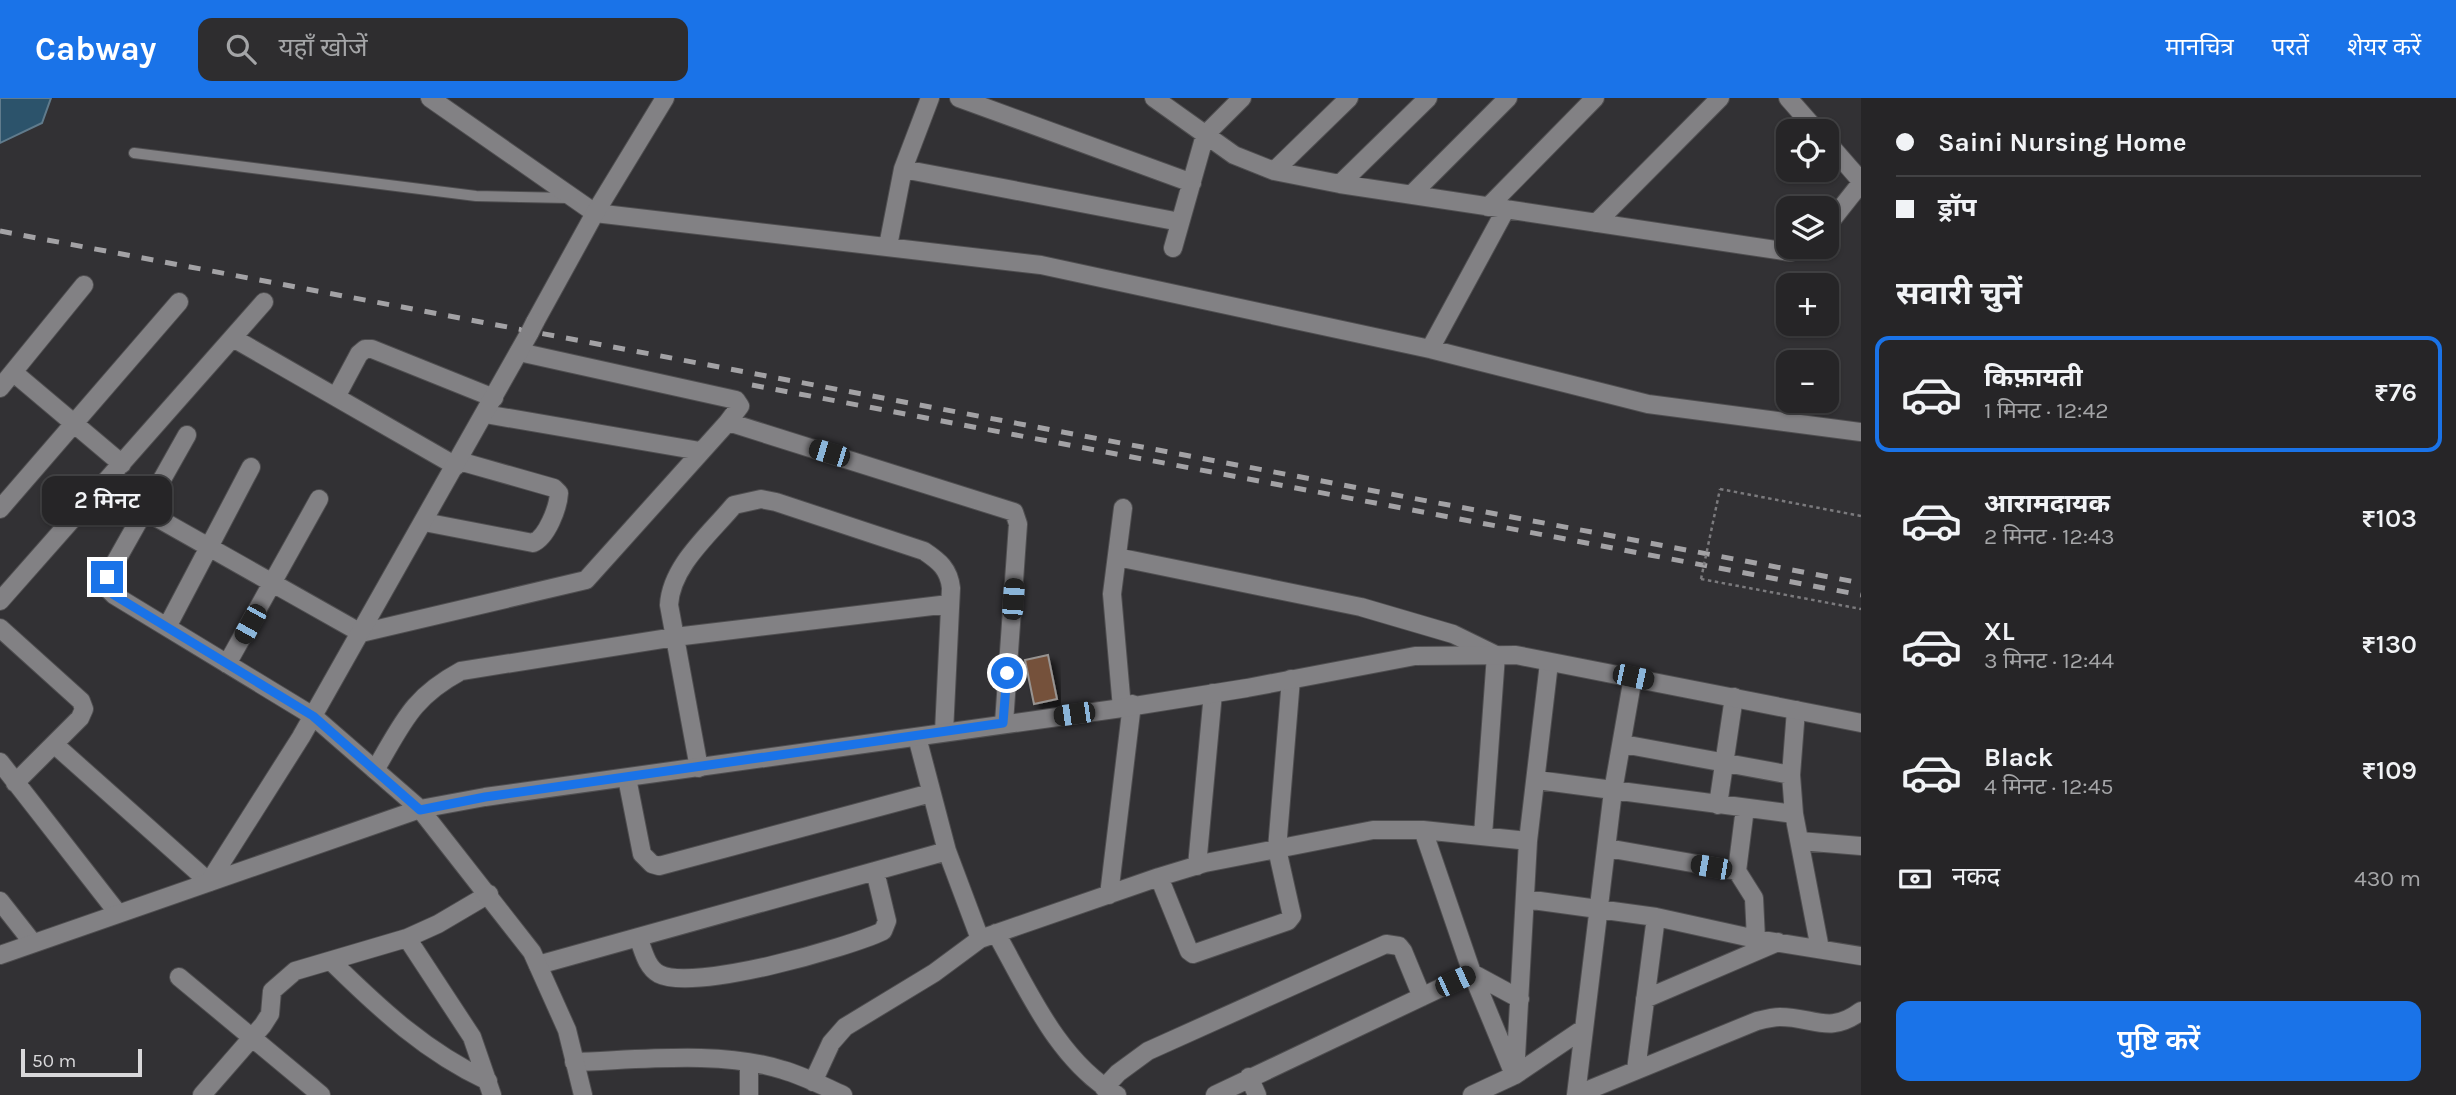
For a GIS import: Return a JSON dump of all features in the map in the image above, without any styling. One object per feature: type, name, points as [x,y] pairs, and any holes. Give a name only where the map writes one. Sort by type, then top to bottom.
[{"type":"street","points":[[430,98],[595,213],[1041,265],[1430,349],[1648,404],[1861,432]]},
{"type":"street","points":[[209,881],[313,716],[490,406],[595,213],[665,98]]},
{"type":"street","points":[[888,246],[903,169],[930,98]]},
{"type":"street","points":[[959,98],[1192,183]]},
{"type":"street","points":[[1154,98],[1234,155],[1274,171],[1340,184],[1776,250]]},
{"type":"street","points":[[1172,248],[1205,135],[1242,98]]},
{"type":"street","points":[[1274,171],[1349,98]]},
{"type":"street","points":[[1340,184],[1428,98]]},
{"type":"street","points":[[1411,195],[1508,98]]},
{"type":"street","points":[[1430,349],[1497,208],[1595,98]]},
{"type":"street","points":[[1596,223],[1720,98]]},
{"type":"street","points":[[1788,98],[1806,119]]},
{"type":"street","points":[[1839,156],[1861,182],[1839,210]]},
{"type":"street","points":[[903,169],[1180,222]]},
{"type":"street","points":[[0,388],[84,285]]},
{"type":"street","points":[[0,509],[179,302]]},
{"type":"street","points":[[0,601],[264,302]]},
{"type":"street","points":[[233,338],[458,463],[554,488],[559,493],[545,533],[539,540],[523,542],[424,522]]},
{"type":"street","points":[[336,397],[359,354],[365,349],[372,349],[490,406],[700,451]]},
{"type":"street","points":[[145,511],[361,632],[586,580],[729,422],[740,406],[736,400],[519,352]]},
{"type":"street","points":[[13,372],[122,464]]},
{"type":"street","points":[[729,422],[1014,512],[1018,524],[1003,723]]},
{"type":"street","points":[[187,435],[107,577],[106,587],[114,595],[313,716],[420,810],[489,894],[532,953],[566,1030],[583,1095]]},
{"type":"street","points":[[167,627],[251,467]]},
{"type":"street","points":[[228,664],[319,499]]},
{"type":"street","points":[[699,768],[668,605],[670,587],[679,571],[734,505],[747,500],[776,502],[924,551],[940,561],[950,576],[944,733]]},
{"type":"street","points":[[1109,895],[1127,706],[1112,594],[1123,508]]},
{"type":"street","points":[[1116,557],[1361,607],[1453,634],[1496,655]]},
{"type":"street","points":[[375,770],[411,710],[433,686],[461,671],[675,637],[949,604]]},
{"type":"street","points":[[0,628],[81,701],[84,709],[80,718],[15,783]]},
{"type":"street","points":[[1483,835],[1496,655]]},
{"type":"street","points":[[0,955],[117,912],[420,810],[1213,693],[1415,656],[1516,655],[1861,723]]},
{"type":"street","points":[[1515,1075],[1528,841],[1549,663]]},
{"type":"street","points":[[1633,677],[1613,791],[1576,1095],[1757,1021],[1780,1017],[1827,1025],[1845,1022],[1861,1011]]},
{"type":"street","points":[[1159,877],[1189,951],[1197,954],[1288,921],[1292,916],[1293,909],[1277,849],[1291,679]]},
{"type":"street","points":[[1196,866],[1213,693]]},
{"type":"street","points":[[1718,805],[1734,697]]},
{"type":"street","points":[[1796,710],[1791,775],[1794,814],[1820,949]]},
{"type":"street","points":[[917,737],[947,851],[988,936],[1075,1061],[1110,1091],[1118,1073],[1148,1051],[1386,944],[1399,946],[1403,951],[1422,997]]},
{"type":"street","points":[[54,744],[209,881]]},
{"type":"street","points":[[1623,744],[1791,775]]},
{"type":"street","points":[[0,762],[117,912]]},
{"type":"street","points":[[627,778],[642,854],[652,864],[659,866],[931,793]]},
{"type":"street","points":[[1537,780],[1794,814]]},
{"type":"street","points":[[1745,808],[1737,871],[1754,898],[1756,939]]},
{"type":"street","points":[[813,1082],[831,1043],[845,1027],[934,973],[988,936],[1159,877],[1324,837],[1373,830],[1423,830],[1528,841]]},
{"type":"street","points":[[1423,830],[1472,973],[1515,1075]]},
{"type":"street","points":[[1800,841],[1861,846]]},
{"type":"street","points":[[1606,848],[1737,871]]},
{"type":"street","points":[[538,965],[947,851]]},
{"type":"street","points":[[638,937],[651,968],[664,976],[728,976],[761,968],[883,931],[887,921],[875,871]]},
{"type":"street","points":[[202,1095],[270,1014],[271,990],[279,982],[295,971],[407,938],[438,924],[489,894]]},
{"type":"street","points":[[1525,899],[1656,917],[1756,939],[1861,956]]},
{"type":"street","points":[[0,901],[33,943]]},
{"type":"street","points":[[1636,1070],[1656,917]]},
{"type":"street","points":[[407,938],[472,1037],[490,1088]]},
{"type":"street","points":[[1645,999],[1778,942]]},
{"type":"street","points":[[332,962],[418,1041],[490,1088]]},
{"type":"street","points":[[1216,1095],[1472,973]]},
{"type":"street","points":[[1472,973],[1520,999]]},
{"type":"street","points":[[179,977],[321,1095]]},
{"type":"street","points":[[1472,1095],[1515,1075],[1583,1029]]},
{"type":"street","points":[[575,1062],[703,1059],[749,1063],[781,1069],[843,1095]]},
{"type":"street","points":[[749,1063],[749,1095]]},
{"type":"street","points":[[1249,1077],[1257,1095]]},
{"type":"lane","points":[[134,153],[476,196],[573,198]]},
{"type":"path","points":[[1861,516],[1720,489],[1701,579],[1861,609]]},
{"type":"water","points":[[0,98],[51,98],[42,123],[0,143]]},
{"type":"building","points":[[1048,655],[1057,699],[1034,704],[1025,660]]},
{"type":"railway","points":[[0,231],[1861,583]]},
{"type":"railway","points":[[752,385],[1861,595]]},
{"type":"route","points":[[107,577],[106,587],[114,595],[313,716],[420,810],[485,797],[1003,723],[1007,673]]}]
